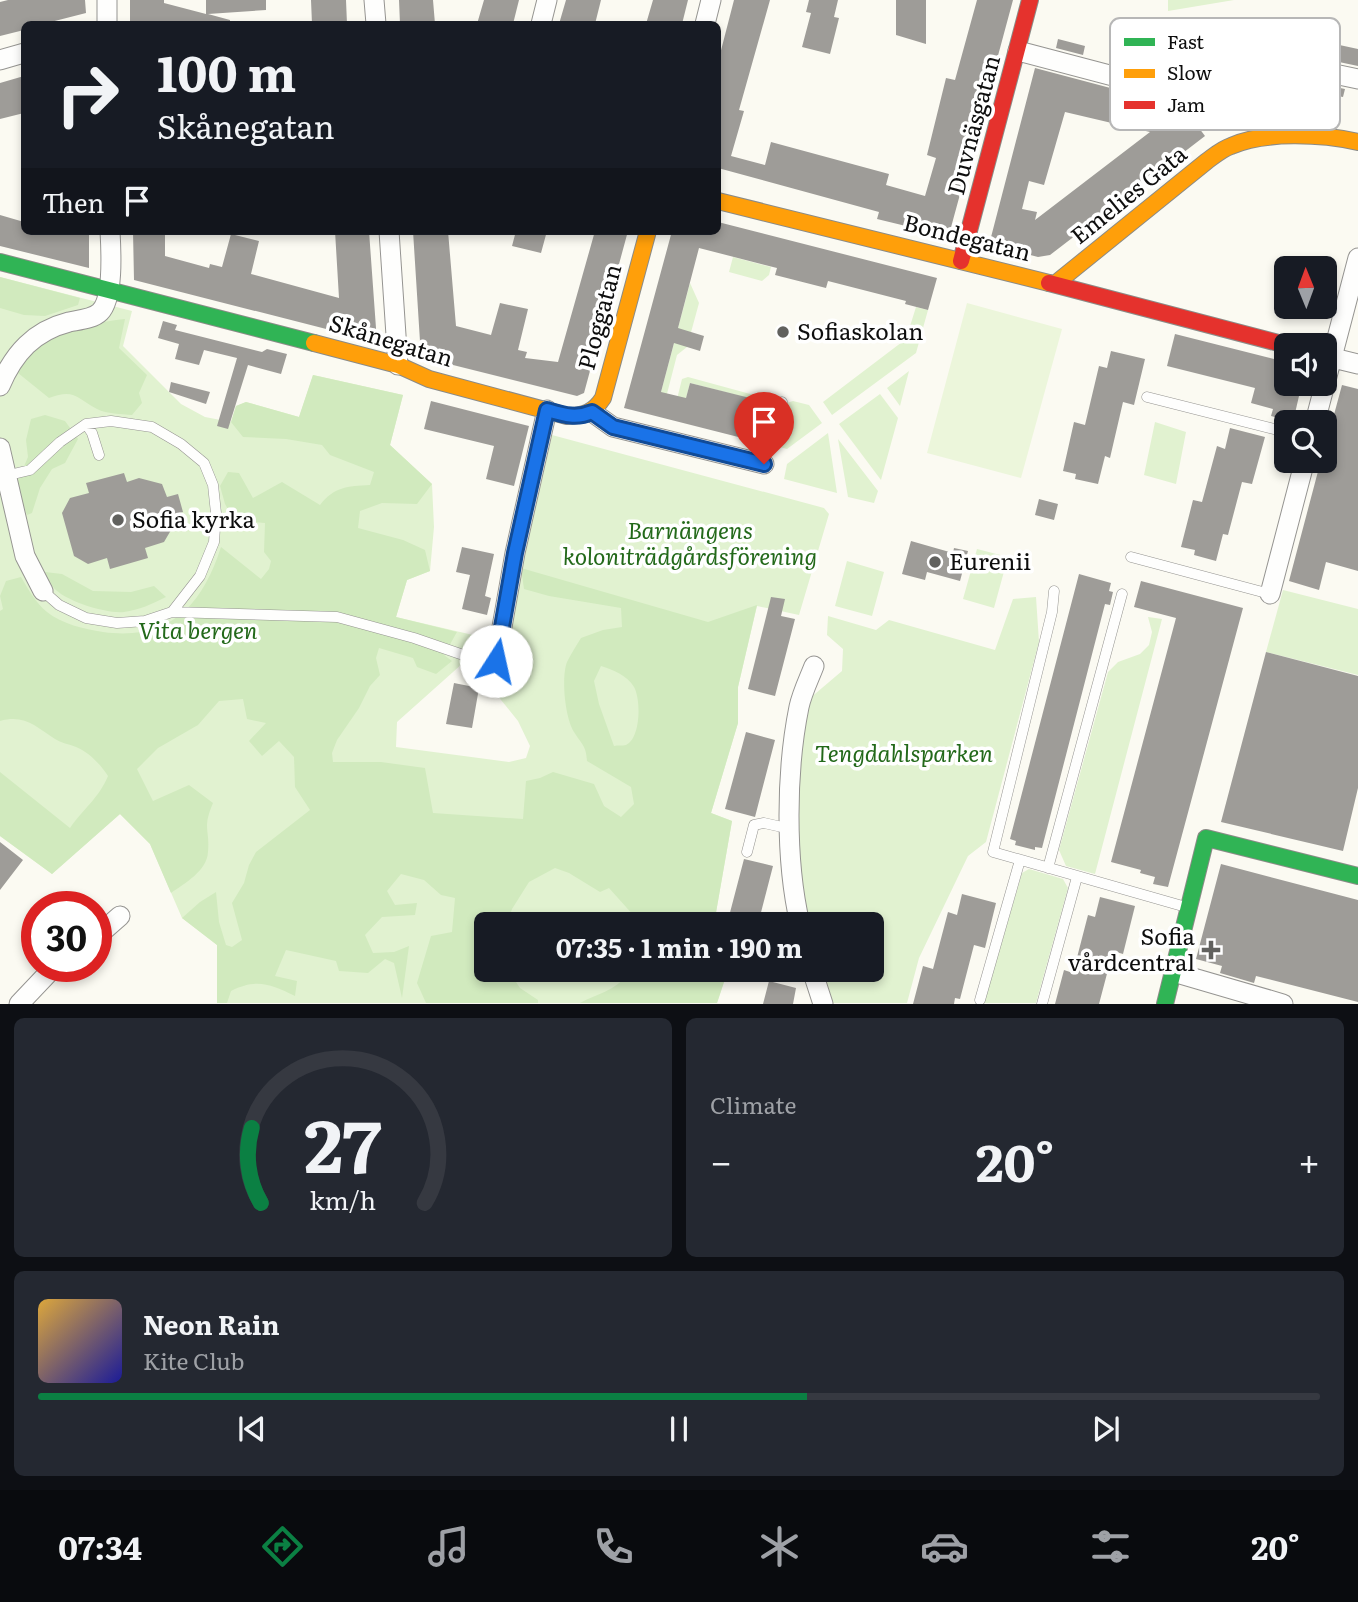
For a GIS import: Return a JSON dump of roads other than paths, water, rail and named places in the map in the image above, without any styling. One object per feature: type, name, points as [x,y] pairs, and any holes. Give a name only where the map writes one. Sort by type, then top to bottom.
[{"type":"street","points":[[107,0],[107,21]]},
{"type":"street","points":[[374,0],[376,21]]},
{"type":"street","points":[[542,21],[547,0]]},
{"type":"street","points":[[706,21],[711,0]]},
{"type":"street","name":"Duvnäsgatan","points":[[961,261],[1030,0]]},
{"type":"street","points":[[1018,51],[1110,74]]},
{"type":"street","points":[[0,60],[21,54]]},
{"type":"street","points":[[1340,75],[1358,79]]},
{"type":"street","name":"Emelies Gata","points":[[1055,284],[1207,161],[1232,145],[1270,138],[1312,137],[1358,142]]},
{"type":"street","name":"Bondegatan","points":[[721,202],[1055,284],[1274,342]]},
{"type":"street","points":[[0,386],[7,369],[23,346],[41,332],[93,317],[100,312],[105,304],[111,267],[110,235]]},
{"type":"street","points":[[388,235],[398,365]]},
{"type":"street","name":"Ploggatan","points":[[592,412],[603,398],[647,235]]},
{"type":"street","points":[[1335,333],[1358,258]]},
{"type":"street","name":"Skånegatan","points":[[0,262],[398,365],[429,379],[567,416],[581,417],[592,412]]},
{"type":"street","points":[[1337,359],[1358,364]]},
{"type":"street","points":[[496,661],[515,553],[547,410]]},
{"type":"street","points":[[592,412],[613,427],[764,464]]},
{"type":"street","points":[[0,448],[25,555],[43,592]]},
{"type":"street","points":[[1270,594],[1302,473]]},
{"type":"street","points":[[798,912],[793,878],[791,773],[799,706],[814,666]]},
{"type":"street","points":[[1165,1003],[1206,838],[1357,871]]},
{"type":"street","points":[[112,923],[120,916]]},
{"type":"street","points":[[1173,972],[1283,1003]]},
{"type":"street","points":[[19,1003],[39,982]]},
{"type":"street","points":[[816,982],[823,1003]]},
{"type":"lane","points":[[1147,397],[1274,429]]},
{"type":"lane","points":[[764,464],[782,402]]},
{"type":"lane","points":[[5,476],[30,470],[60,442],[86,424],[111,422],[152,427],[181,444],[204,463],[213,485],[216,513],[214,542],[200,576],[172,612]]},
{"type":"lane","points":[[86,424],[99,455]]},
{"type":"lane","points":[[1131,557],[1270,594]]},
{"type":"lane","points":[[43,592],[59,605],[86,618],[106,622],[145,621],[172,612],[337,617],[414,638],[472,658],[496,661]]},
{"type":"lane","points":[[1054,592],[1052,611],[993,852],[1190,908]]},
{"type":"lane","points":[[1048,868],[1122,594]]},
{"type":"lane","points":[[747,852],[754,825],[764,823],[791,829]]},
{"type":"lane","points":[[980,1000],[1020,860]]},
{"type":"lane","points":[[1042,1003],[1077,877]]},
{"type":"place","name":"Sofiaskolan","points":[[783,332]]},
{"type":"place","name":"Sofia kyrka","points":[[118,520]]},
{"type":"place","name":"Eurenii","points":[[935,562]]},
{"type":"place","name":"Sofia vårdcentral","points":[[1211,950]]},
{"type":"park label","name":"Barnängens koloniträdgårdsförening","points":[[690,544]]},
{"type":"park label","name":"Vita bergen","points":[[198,631]]},
{"type":"park label","name":"Tengdahlsparken","points":[[904,754]]}]
